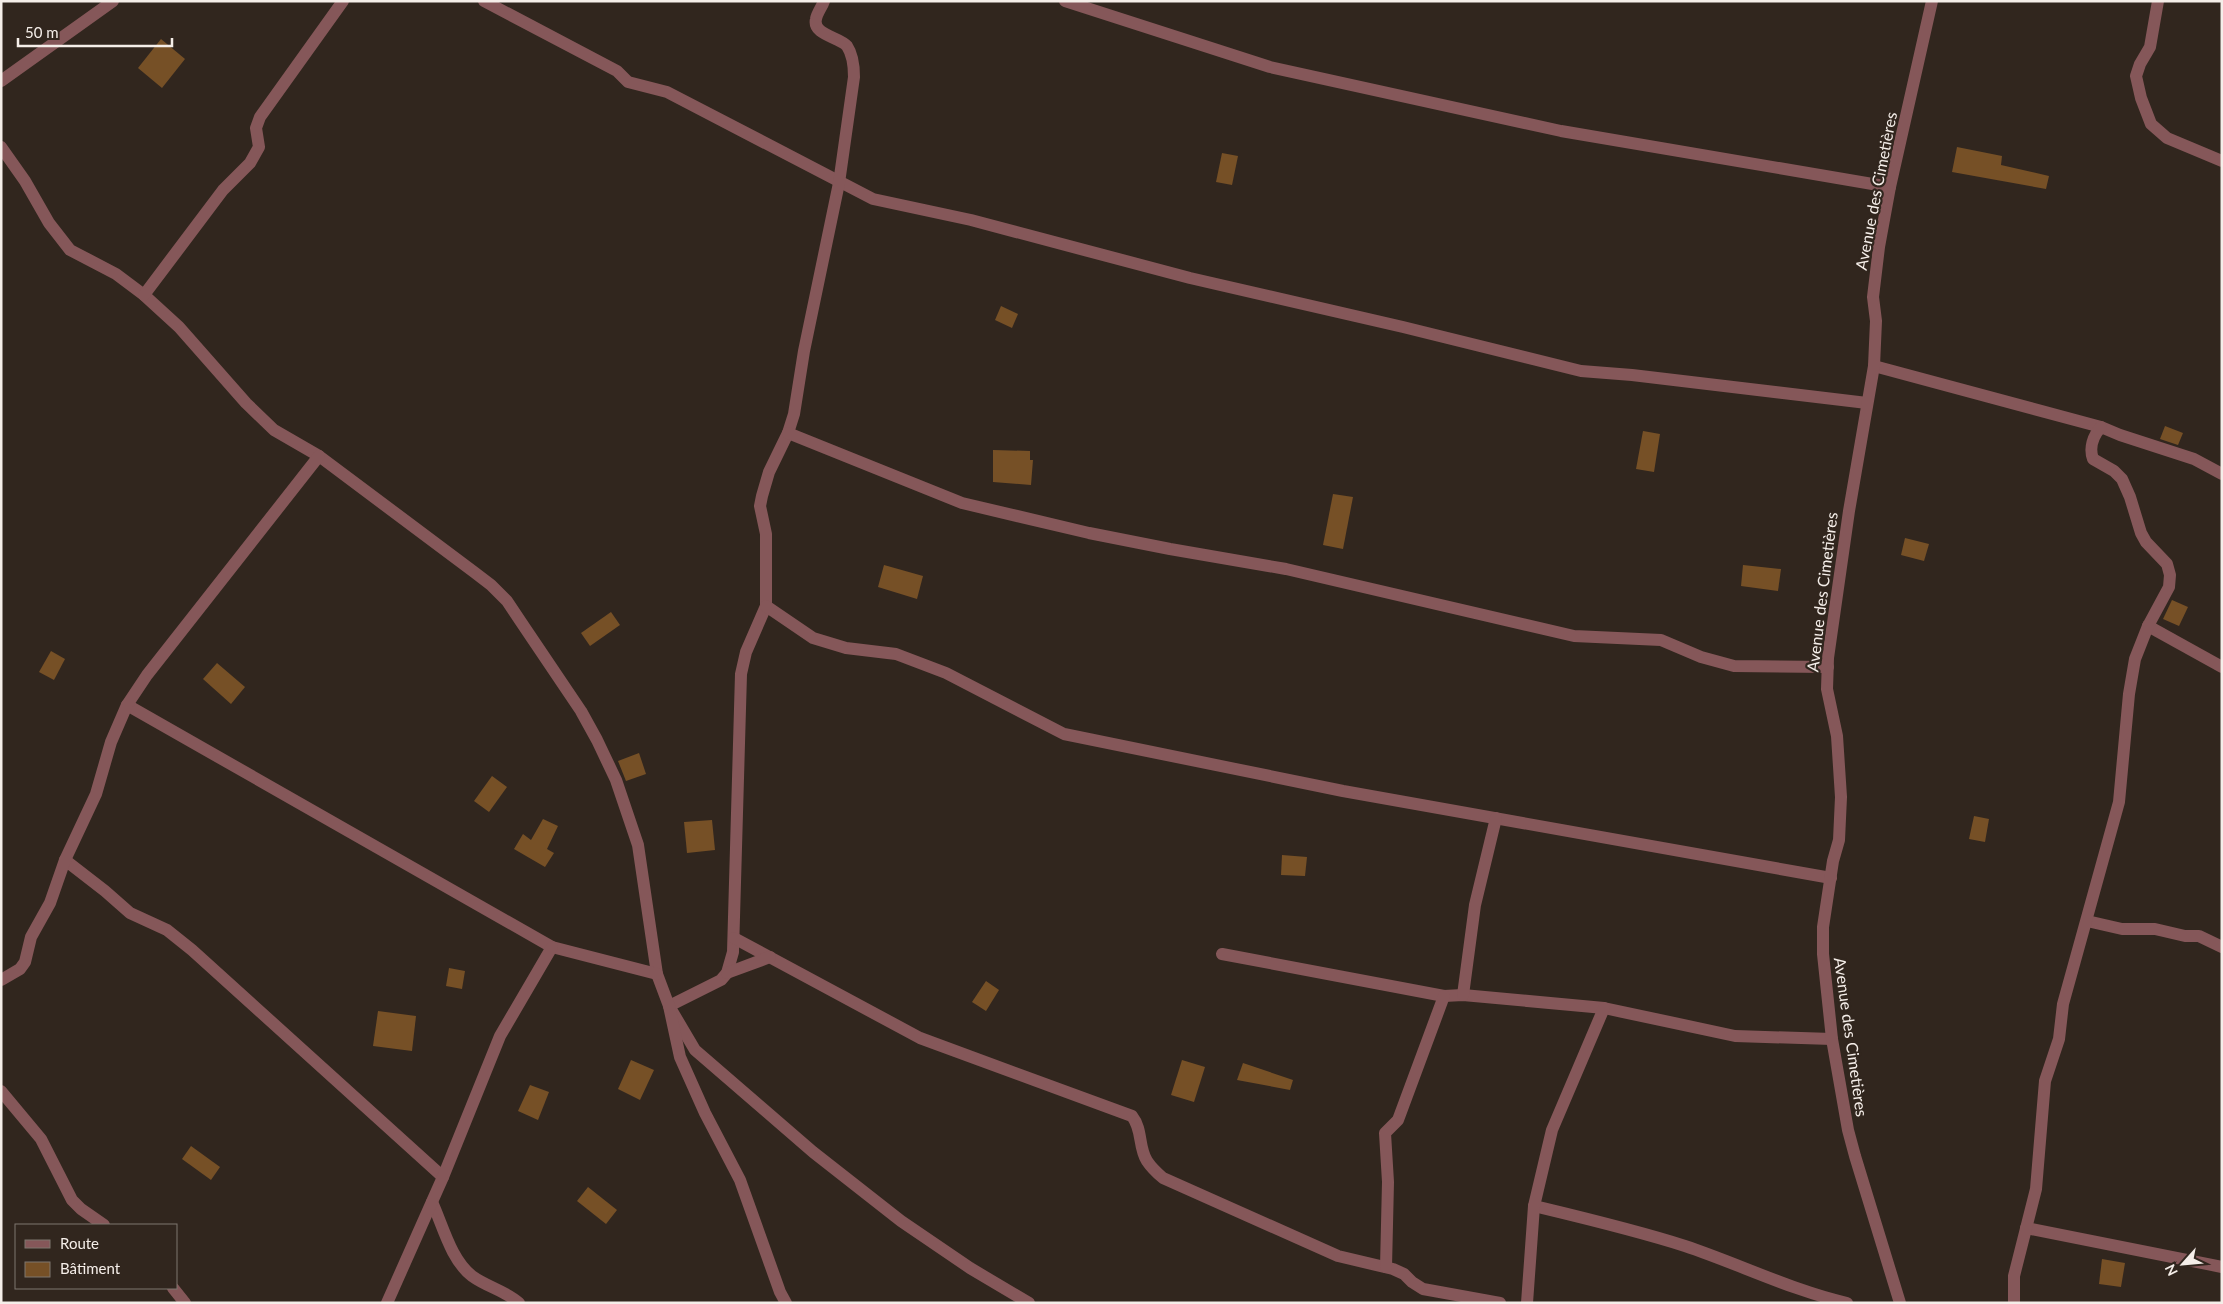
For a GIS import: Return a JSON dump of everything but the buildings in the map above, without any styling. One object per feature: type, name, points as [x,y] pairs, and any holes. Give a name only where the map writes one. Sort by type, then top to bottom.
[{"type":"street","points":[[1,81],[113,1]]},
{"type":"street","points":[[144,295],[223,190],[250,163],[259,147],[256,128],[260,117],[342,1]]},
{"type":"street","points":[[484,1],[616,71],[628,82],[667,92],[873,199],[971,220],[1190,278],[1403,327],[1581,371],[1632,375],[1867,403]]},
{"type":"street","points":[[727,974],[733,952],[734,938],[741,674],[746,652],[766,606],[766,534],[760,506],[769,472],[788,433],[839,183],[854,66],[848,47],[843,42],[822,32],[816,26],[815,20],[824,1]]},
{"type":"street","points":[[1065,1],[1270,67],[1561,131],[1890,187]]},
{"type":"street","name":"Avenue des Cimetières","points":[[1900,1303],[1850,1139],[1832,1039],[1823,954],[1825,907],[1838,840],[1841,797],[1837,736],[1827,689],[1828,668],[1849,511],[1874,366],[1876,321],[1873,298],[1879,248],[1890,187],[1932,1]]},
{"type":"street","points":[[2158,1],[2150,47],[2140,64],[2136,76],[2141,98],[2151,124],[2167,138],[2222,161]]},
{"type":"street","points":[[1,147],[25,181],[49,223],[70,250],[116,274],[144,295],[179,327],[274,430],[319,456],[491,585],[507,601],[522,622],[580,711],[608,762],[638,845],[657,974],[668,1006],[680,1057],[705,1113],[740,1180],[780,1292],[786,1303]]},
{"type":"street","points":[[1874,366],[2101,427],[2194,459],[2222,474]]},
{"type":"street","points":[[2014,1303],[2014,1276],[2036,1189],[2045,1081],[2059,1039],[2063,1004],[2088,921],[2119,802],[2129,694],[2135,658],[2148,626],[2169,587],[2170,575],[2167,564],[2146,542],[2141,533],[2130,497],[2122,479],[2114,471],[2093,459],[2092,445],[2096,433],[2101,427]]},
{"type":"street","points":[[788,433],[962,503],[1089,533],[1286,569],[1574,636],[1661,640],[1700,657],[1734,666],[1828,668]]},
{"type":"street","points":[[1,980],[20,969],[25,962],[31,937],[50,903],[65,860],[96,794],[111,742],[127,705],[147,675],[319,456]]},
{"type":"street","points":[[766,606],[813,638],[846,648],[896,654],[946,673],[1064,734],[1343,791],[1831,878]]},
{"type":"street","points":[[2148,626],[2222,667]]},
{"type":"street","points":[[127,705],[552,947],[657,974]]},
{"type":"street","points":[[1463,994],[1475,905],[1496,818]]},
{"type":"street","points":[[65,860],[130,913],[167,930],[192,950],[443,1177]]},
{"type":"street","points":[[2088,921],[2122,929],[2155,929],[2185,936],[2199,936],[2222,947]]},
{"type":"street","points":[[734,938],[920,1038],[1132,1116],[1140,1129],[1141,1144],[1146,1160],[1163,1178],[1338,1256],[1386,1267],[1404,1274],[1423,1289],[1500,1303]]},
{"type":"street","points":[[387,1303],[443,1177],[500,1036],[552,947]]},
{"type":"street","points":[[1222,954],[1444,996],[1463,994],[1604,1008],[1735,1036],[1832,1039]]},
{"type":"street","points":[[668,1006],[720,980],[727,974],[770,957]]},
{"type":"street","points":[[1386,1267],[1388,1182],[1385,1133],[1398,1120],[1444,996]]},
{"type":"street","points":[[668,1006],[695,1050],[814,1152],[901,1221],[970,1268],[1030,1303]]},
{"type":"street","points":[[1527,1303],[1534,1206],[1552,1130],[1604,1008]]},
{"type":"street","points":[[1,1091],[41,1139],[72,1200],[81,1209],[103,1224]]},
{"type":"street","points":[[432,1202],[460,1264],[473,1276],[508,1293],[519,1303]]},
{"type":"street","points":[[1534,1206],[1685,1246],[1820,1296],[1847,1303]]},
{"type":"street","points":[[2026,1228],[2222,1266]]},
{"type":"street","points":[[174,1289],[184,1303]]}]
